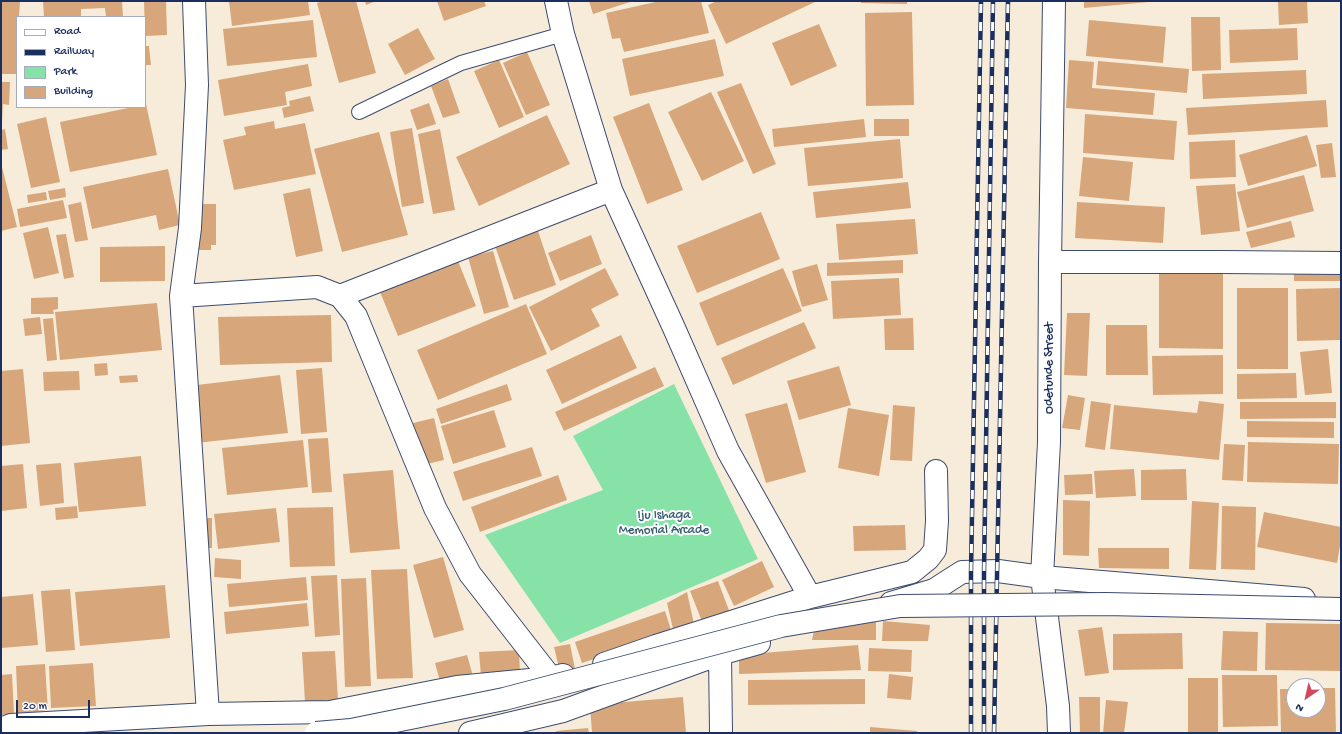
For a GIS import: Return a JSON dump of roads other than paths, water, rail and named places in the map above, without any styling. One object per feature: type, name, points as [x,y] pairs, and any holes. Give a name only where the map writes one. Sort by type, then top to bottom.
[{"type":"street","points":[[194,1],[197,85],[190,228],[181,296],[208,714]]},
{"type":"street","points":[[556,1],[563,34],[611,190],[728,451],[810,598]]},
{"type":"street","name":"Odetunde Street","points":[[1054,1],[1049,442],[1042,577],[1058,706],[1059,733]]},
{"type":"street","points":[[340,296],[611,190]]},
{"type":"street","points":[[1050,262],[1341,263]]},
{"type":"street","points":[[181,296],[318,286],[340,296],[356,316],[435,508],[470,574],[551,678]]},
{"type":"street","points":[[1,729],[11,725],[208,714],[330,712],[457,687],[551,678],[599,666],[656,646],[810,598],[912,572],[928,560],[935,550],[937,521],[936,470]]},
{"type":"street","points":[[470,733],[562,711],[720,654],[934,590],[962,572],[998,571],[1042,577],[1341,603]]},
{"type":"street","points":[[316,733],[350,730],[504,699],[781,626],[900,606],[1106,604],[1341,609]]},
{"type":"street","points":[[720,654],[721,733]]},
{"type":"lane","points":[[359,112],[460,63],[563,34]]},
{"type":"railway","points":[[971,733],[971,572],[981,1]]},
{"type":"railway","points":[[984,733],[984,571],[993,1]]},
{"type":"railway","points":[[994,733],[1008,1]]},
{"type":"park label","name":"Iju Ishaga Memorial Arcade","points":[[664,524]]}]
